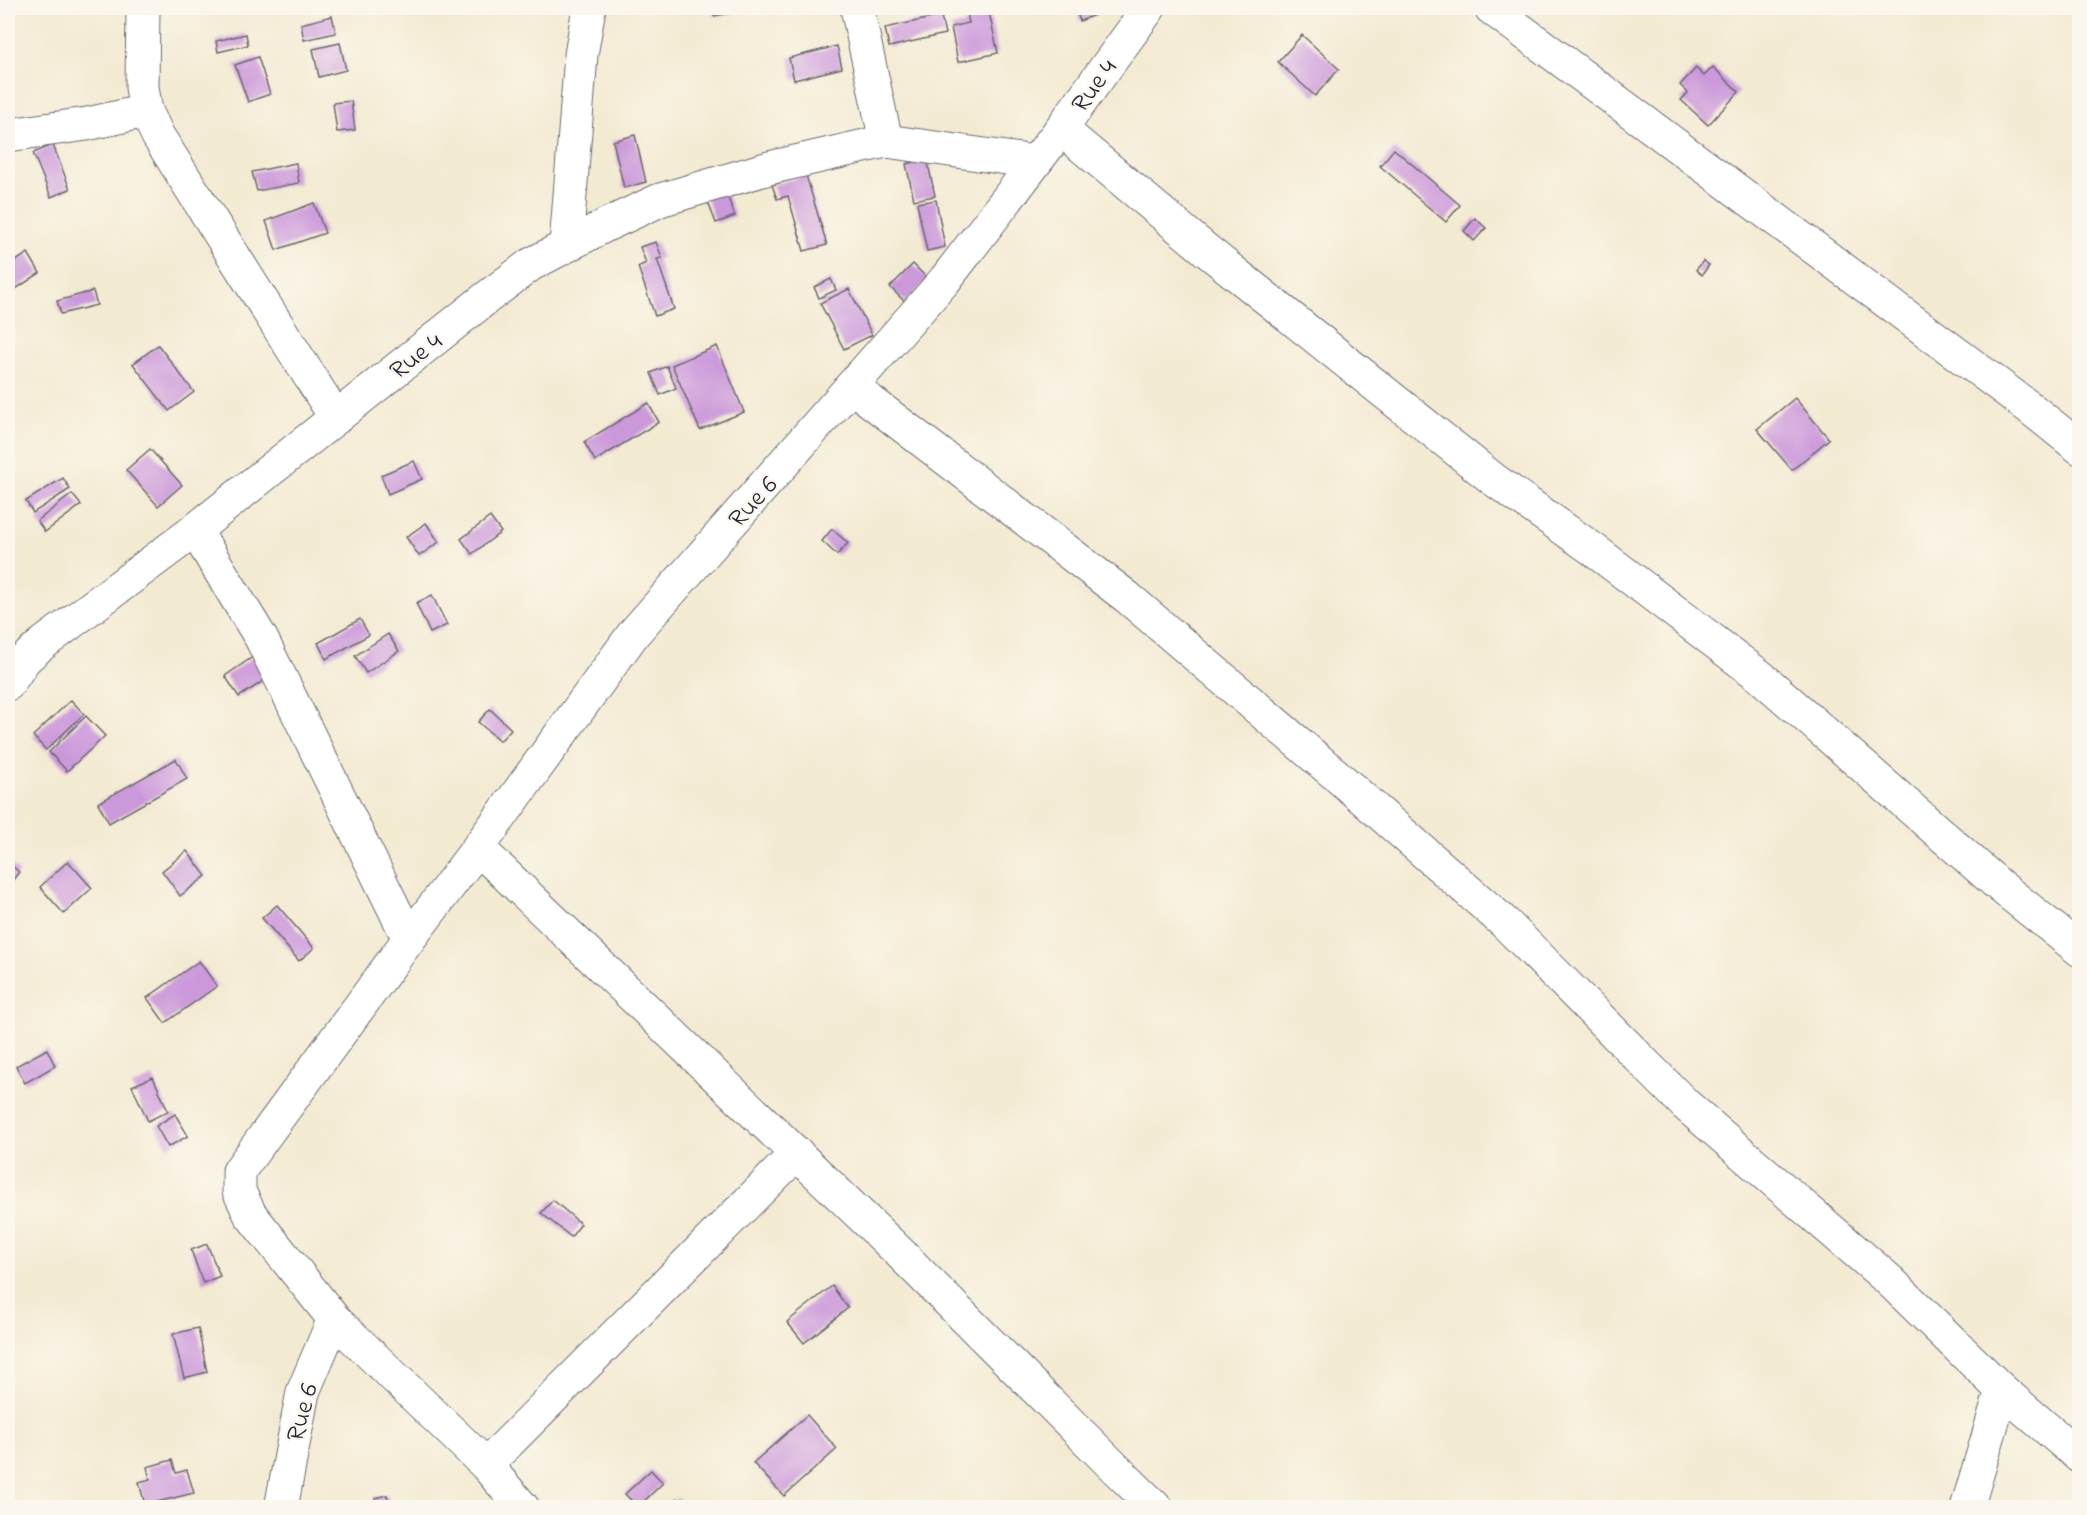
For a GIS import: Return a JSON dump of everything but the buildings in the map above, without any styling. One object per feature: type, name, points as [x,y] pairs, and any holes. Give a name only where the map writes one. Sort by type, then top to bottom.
[{"type":"street","points":[[143,8],[142,87],[146,111],[158,136],[336,418]]},
{"type":"street","points":[[566,246],[581,55],[590,8]]},
{"type":"street","points":[[857,8],[886,141],[1035,162]]},
{"type":"street","name":"Rue 4","points":[[1035,162],[1149,8]]},
{"type":"street","points":[[1491,8],[2030,408],[2079,448]]},
{"type":"street","points":[[8,135],[87,124],[146,111]]},
{"type":"street","points":[[1061,129],[1206,250],[1493,479],[1594,550],[1761,678],[2000,886],[2079,951]]},
{"type":"street","name":"Rue 4","points":[[8,684],[24,660],[41,645],[195,530],[530,266],[660,201],[769,168],[886,141]]},
{"type":"street","name":"Rue 6","points":[[523,1508],[486,1466],[333,1319],[250,1214],[239,1191],[239,1171],[408,939],[478,849],[634,633],[945,280],[1035,162]]},
{"type":"street","points":[[852,387],[1127,597],[1345,783],[1506,924],[1686,1105],[1890,1281],[2002,1390],[2079,1457]]},
{"type":"street","points":[[195,530],[261,638],[408,939]]},
{"type":"street","points":[[478,849],[898,1251],[1156,1508]]},
{"type":"street","points":[[486,1466],[797,1153]]},
{"type":"street","name":"Rue 6","points":[[281,1508],[303,1392],[333,1319]]},
{"type":"street","points":[[1967,1508],[2002,1390]]}]
